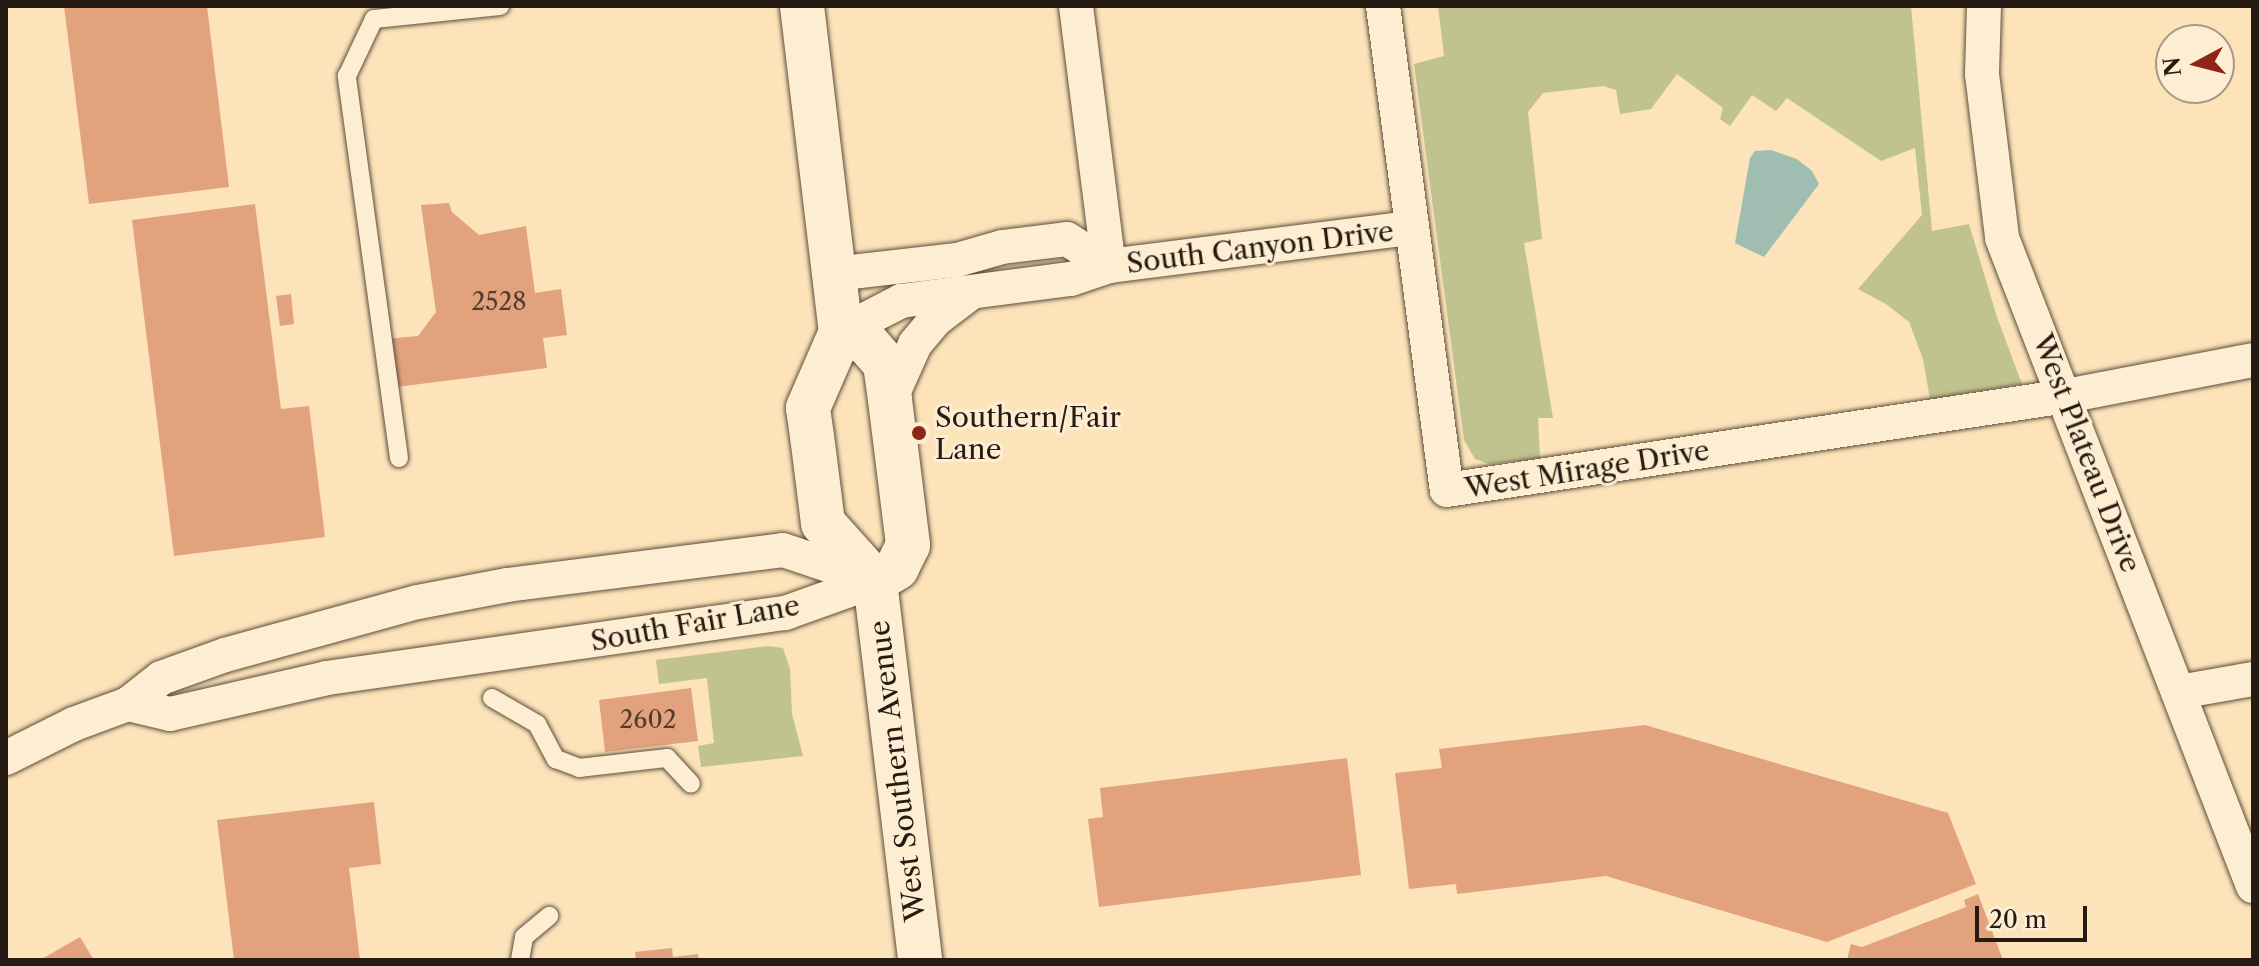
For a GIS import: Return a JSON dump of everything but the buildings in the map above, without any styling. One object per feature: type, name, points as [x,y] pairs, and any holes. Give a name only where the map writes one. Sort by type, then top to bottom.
[{"type":"main road","points":[[802,6],[841,332]]},
{"type":"main road","name":"West Southern Avenue","points":[[875,581],[897,568],[908,545],[890,400],[885,364],[867,343],[841,332],[808,408],[823,523],[875,581],[920,960]]},
{"type":"street","points":[[1076,6],[1109,266]]},
{"type":"street","name":"West Mirage Drive","points":[[1383,6],[1447,490],[2066,396]]},
{"type":"street","name":"West Plateau Drive","points":[[1984,6],[1982,74],[2002,238],[2066,396],[2253,886]]},
{"type":"street","name":"South Canyon Drive","points":[[841,332],[901,301],[1071,279],[1109,266],[1410,228]]},
{"type":"street","name":"South Canyon Drive","points":[[834,274],[957,260],[1002,247],[1067,239],[1109,266]]},
{"type":"street","points":[[890,400],[915,344],[935,320],[971,292]]},
{"type":"street","points":[[2066,396],[2253,360]]},
{"type":"street","name":"South Fair Lane","points":[[7,752],[128,704],[161,678],[225,655],[400,605],[507,585],[783,550],[875,581]]},
{"type":"street","name":"South Fair Lane","points":[[128,704],[170,714],[327,678],[785,613],[875,581]]},
{"type":"street","points":[[2179,692],[2253,679]]},
{"type":"lane","points":[[399,458],[347,76],[374,19],[500,6]]},
{"type":"lane","points":[[492,698],[537,724],[556,759],[579,768],[667,758],[691,784]]},
{"type":"lane","points":[[520,960],[524,937],[549,916]]},
{"type":"green space","points":[[1438,6],[1911,6],[1932,231],[1969,224],[1997,317],[2022,384],[1930,399],[1923,359],[1909,322],[1886,304],[1858,289],[1922,215],[1915,148],[1881,161],[1787,98],[1776,111],[1752,95],[1730,126],[1720,119],[1723,108],[1677,74],[1651,109],[1620,114],[1616,90],[1603,86],[1543,93],[1528,112],[1542,239],[1524,243],[1553,418],[1538,418],[1540,458],[1489,464],[1475,459],[1464,440],[1414,64],[1444,56]]},
{"type":"green space","points":[[768,646],[783,648],[790,669],[792,714],[803,756],[701,767],[698,746],[714,743],[707,678],[659,684],[656,660]]},
{"type":"shaded area","points":[[1771,150],[1797,159],[1812,171],[1819,184],[1764,257],[1735,243],[1750,158],[1755,151]]},
{"type":"place","name":"Southern/Fair Lane","points":[[919,433]]}]
